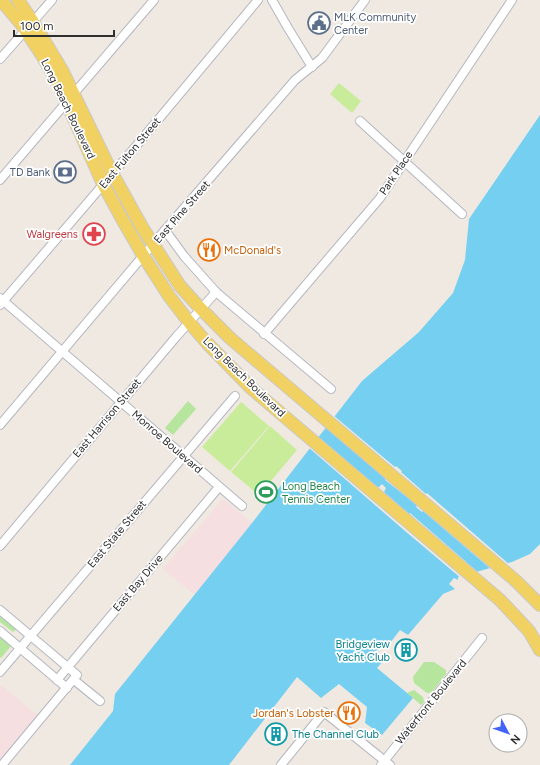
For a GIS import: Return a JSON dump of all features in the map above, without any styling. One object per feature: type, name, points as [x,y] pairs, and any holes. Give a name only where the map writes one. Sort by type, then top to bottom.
[{"type":"main road","name":"Long Beach Boulevard","points":[[2,0],[29,26]]},
{"type":"main road","name":"Long Beach Boulevard","points":[[18,0],[43,57],[71,98],[142,227],[180,286],[230,338],[516,581],[540,606]]},
{"type":"main road","name":"Long Beach Boulevard","points":[[71,98],[103,184],[144,257],[169,296],[189,322],[207,343],[237,373],[304,434],[500,600],[529,630],[540,650]]},
{"type":"street","points":[[0,59],[52,0]]},
{"type":"street","points":[[0,180],[154,0]]},
{"type":"street","name":"East Fulton Street","points":[[1,301],[103,184],[258,0]]},
{"type":"street","points":[[272,0],[312,67]]},
{"type":"street","name":"East Pine Street","points":[[0,426],[144,257],[165,230],[295,80],[322,58],[364,0]]},
{"type":"street","name":"Park Place","points":[[264,334],[380,198],[512,0]]},
{"type":"street","points":[[360,121],[462,214]]},
{"type":"street","points":[[165,230],[184,256],[216,292],[331,389]]},
{"type":"street","name":"East Harrison Street","points":[[0,546],[216,292]]},
{"type":"street","name":"Monroe Boulevard","points":[[1,301],[64,352],[242,506]]},
{"type":"street","name":"East State Street","points":[[0,672],[235,396]]},
{"type":"street","name":"East Bay Drive","points":[[57,680],[219,487]]},
{"type":"street","points":[[0,610],[67,667],[75,677],[100,701]]},
{"type":"street","points":[[0,631],[67,688]]},
{"type":"street","name":"Waterfront Boulevard","points":[[385,764],[482,638]]},
{"type":"street","points":[[2,765],[75,677]]},
{"type":"street","points":[[281,765],[324,712],[385,764]]},
{"type":"shaded area","points":[[223,499],[252,523],[195,595],[163,569]]},
{"type":"shaded area","points":[[1,685],[38,716],[0,761],[0,686]]},
{"type":"green space","points":[[339,83],[361,101],[352,113],[330,94]]},
{"type":"green space","points":[[188,401],[196,409],[173,435],[165,428]]},
{"type":"green space","points":[[241,402],[269,426],[230,471],[202,447]]},
{"type":"green space","points":[[270,426],[297,450],[259,495],[231,472]]},
{"type":"green space","points":[[0,613],[17,629],[13,632],[0,622]]},
{"type":"green space","points":[[0,636],[11,646],[1,658],[0,657]]},
{"type":"green space","points":[[424,662],[434,662],[446,670],[446,674],[432,692],[427,693],[414,683],[413,677]]},
{"type":"green space","points":[[414,690],[423,697],[424,702],[421,705],[407,693]]},
{"type":"water","points":[[540,115],[540,544],[530,554],[512,562],[458,577],[458,580],[454,578],[449,584],[455,589],[443,594],[408,635],[400,630],[387,647],[373,652],[383,661],[377,668],[413,698],[382,735],[365,723],[367,707],[339,684],[321,698],[297,677],[229,765],[70,765],[113,711],[115,694],[252,523],[362,381],[419,332],[453,293],[465,260],[469,219]]},
{"type":"pier","points":[[333,415],[395,467],[396,466],[402,471],[401,472],[426,494],[427,493],[510,565],[492,570],[423,511],[422,512],[416,507],[417,505],[385,480],[385,478],[324,426]]},
{"type":"pier","points":[[317,436],[377,487],[382,484],[386,488],[384,492],[479,573],[462,579],[405,531],[308,447]]},
{"type":"place","name":"MLK Community Center","points":[[319,23]]},
{"type":"place","name":"TD Bank","points":[[65,172]]},
{"type":"place","name":"Walgreens","points":[[94,234]]},
{"type":"place","name":"McDonald's","points":[[209,250]]},
{"type":"place","name":"Long Beach Tennis Center","points":[[266,492]]},
{"type":"place","name":"Bridgeview Yacht Club","points":[[406,650]]},
{"type":"place","name":"Jordan's Lobster","points":[[349,713]]},
{"type":"place","name":"The Channel Club","points":[[276,734]]}]
